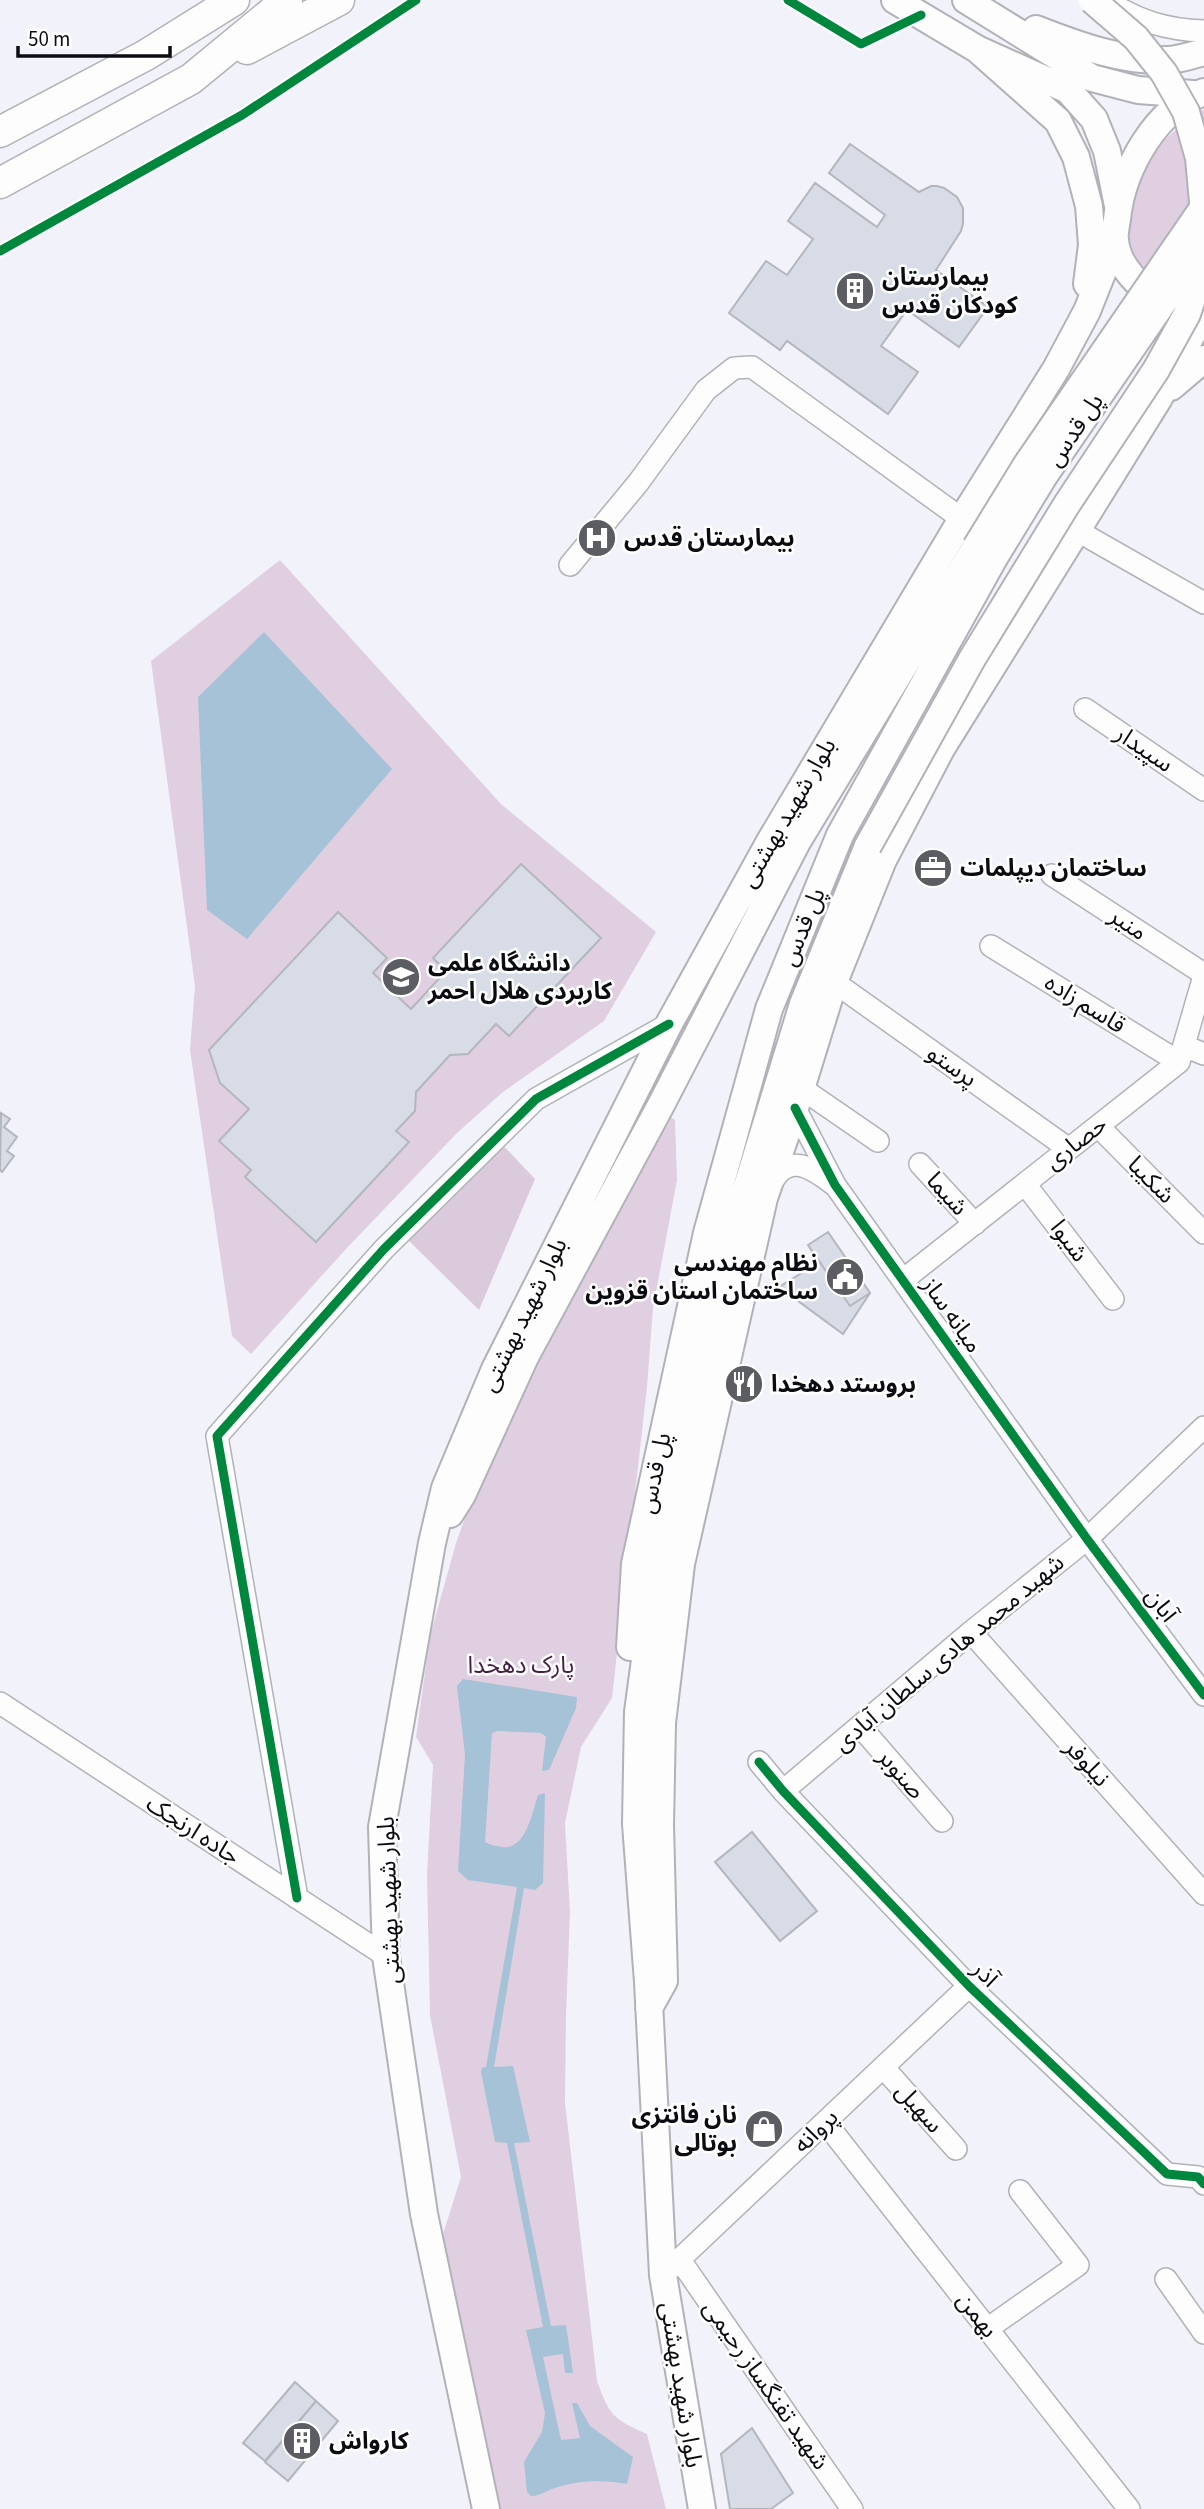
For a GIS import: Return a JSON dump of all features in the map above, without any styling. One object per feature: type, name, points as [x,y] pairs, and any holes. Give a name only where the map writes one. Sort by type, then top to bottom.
[{"type":"highway","points":[[0,132],[146,55],[234,0]]},
{"type":"highway","points":[[191,79],[287,0]]},
{"type":"highway","points":[[0,183],[340,0]]},
{"type":"main road","points":[[895,0],[977,49],[1068,90],[1094,119],[1107,151],[1118,206]]},
{"type":"main road","name":"پل قدس","points":[[636,1824],[638,1712],[659,1556],[730,1242],[803,1004],[868,846],[972,659],[1067,504],[1161,361],[1187,314],[1199,278],[1203,202],[1199,158],[1186,112],[1164,73],[1136,37],[1092,0]]},
{"type":"main road","points":[[973,4],[1072,43],[1120,56],[1168,60],[1204,52]]},
{"type":"main road","points":[[973,4],[1092,78],[1138,90],[1201,93]]},
{"type":"main road","points":[[977,49],[1058,121],[1076,157],[1089,206],[1093,245],[1086,288],[1056,369]]},
{"type":"main road","points":[[1201,93],[1163,118],[1142,146],[1132,164],[1118,206],[1115,241],[1128,272],[1146,289],[1160,299],[1188,309],[1204,308]]},
{"type":"main road","name":"پل قدس","points":[[640,1691],[629,1671],[635,1564],[707,1233],[769,1009],[840,835],[985,552],[1027,464],[1204,207]]},
{"type":"main road","name":"بلوار شهید بهشتی","points":[[486,2509],[424,2214],[386,1956],[382,1828],[432,1543],[445,1488],[495,1368],[669,1024],[776,831],[962,519],[1056,369],[1087,311],[1115,241]]},
{"type":"main road","name":"پل قدس","points":[[432,1543],[462,1495],[525,1357],[661,1105],[797,842],[985,552],[1044,476],[1204,242]]},
{"type":"main road","points":[[649,2008],[664,1981],[660,1825],[662,1723],[681,1564],[764,1198],[834,982],[883,860],[941,749],[1159,398],[1192,334],[1204,320]]},
{"type":"main road","points":[[1159,398],[1204,359]]},
{"type":"main road","name":"بلوار شهید بهشتی","points":[[636,1824],[672,2268],[702,2509]]},
{"type":"street","points":[[1106,0],[1140,20],[1163,28],[1204,31]]},
{"type":"street","points":[[570,565],[638,483],[706,390],[734,368],[752,368],[962,519]]},
{"type":"street","points":[[1076,530],[1204,603]]},
{"type":"street","name":"سپیدار","points":[[1084,709],[1204,790]]},
{"type":"street","name":"منیر","points":[[1052,875],[1204,975]]},
{"type":"street","name":"قاسم زاده","points":[[990,946],[1181,1054],[1204,1054]]},
{"type":"street","points":[[1181,1054],[1204,975]]},
{"type":"street","name":"پرستو","points":[[834,982],[1069,1149]]},
{"type":"street","points":[[297,1898],[217,1436],[384,1249],[536,1100],[669,1024]]},
{"type":"street","name":"حصاری","points":[[903,1280],[1098,1126],[1181,1054]]},
{"type":"street","points":[[798,1098],[878,1141]]},
{"type":"street","name":"میانه ساز","points":[[798,1098],[835,1185],[1087,1539]]},
{"type":"street","name":"شکیبا","points":[[1098,1126],[1204,1233]]},
{"type":"street","points":[[764,1198],[782,1168],[791,1164],[819,1173],[835,1185]]},
{"type":"street","name":"شیما","points":[[920,1164],[975,1224]]},
{"type":"street","name":"شیوا","points":[[1025,1184],[1113,1299]]},
{"type":"street","name":"شهید محمد هادی سلطان آبادی","points":[[783,1791],[1200,1442]]},
{"type":"street","name":"آبان","points":[[1087,1539],[1204,1695]]},
{"type":"street","name":"نیلوفر","points":[[971,1632],[1204,1894]]},
{"type":"street","name":"جاده ارنجک","points":[[0,1703],[386,1956]]},
{"type":"street","name":"صنوبر","points":[[860,1726],[942,1821]]},
{"type":"street","name":"آذر","points":[[759,1762],[783,1791],[969,1986],[1167,2174],[1202,2178]]},
{"type":"street","name":"پروانه","points":[[672,2268],[969,1986]]},
{"type":"street","name":"سهیل","points":[[883,2067],[956,2149]]},
{"type":"street","name":"بهمن","points":[[825,2122],[1129,2509]]},
{"type":"street","points":[[988,2329],[1078,2265],[1020,2191]]},
{"type":"street","name":"شهید تفنگساز رحیمی","points":[[672,2268],[852,2509]]},
{"type":"street","points":[[1166,2279],[1203,2329]]},
{"type":"green space","points":[[1204,109],[1204,290],[1165,280],[1144,267],[1130,242],[1129,226],[1135,194],[1155,152],[1178,128]]},
{"type":"green space","points":[[280,560],[501,804],[656,932],[604,1021],[503,1092],[457,1133],[346,1249],[251,1354],[232,1336],[190,1050],[195,986],[151,661]]},
{"type":"green space","name":"پارک دهخدا","points":[[670,1117],[675,1120],[677,1180],[653,1308],[647,1387],[612,1698],[581,1747],[565,1823],[570,1912],[565,2102],[597,2381],[614,2415],[647,2434],[666,2509],[498,2509],[443,2234],[461,2177],[430,2015],[427,1874],[433,1765],[416,1737],[430,1636],[456,1543],[493,1439],[664,1122]]},
{"type":"shaded area","points":[[496,1138],[535,1179],[479,1310],[401,1233]]},
{"type":"water","points":[[264,632],[392,769],[247,939],[207,910],[198,697]]},
{"type":"water","points":[[463,1679],[577,1697],[576,1708],[549,1770],[542,1771],[546,1737],[541,1733],[492,1733],[485,1842],[502,1847],[517,1843],[527,1829],[538,1795],[545,1793],[543,1883],[535,1890],[524,1888],[494,2067],[513,2066],[530,2142],[514,2143],[551,2326],[566,2325],[573,2373],[565,2373],[563,2354],[543,2357],[561,2440],[580,2438],[572,2403],[577,2403],[590,2426],[633,2457],[627,2484],[584,2482],[558,2487],[535,2496],[527,2492],[524,2462],[542,2432],[545,2413],[526,2330],[543,2327],[507,2143],[495,2142],[481,2072],[482,2068],[486,2067],[517,1887],[468,1880],[458,1871],[465,1755],[457,1686]]},
{"type":"building","name":"بیمارستان کودکان قدس","points":[[850,144],[919,192],[937,186],[957,197],[963,208],[961,231],[936,270],[988,307],[959,347],[907,310],[881,346],[918,372],[888,414],[787,341],[780,350],[729,313],[766,261],[787,275],[813,239],[788,221],[815,183],[877,227],[885,215],[829,173]]},
{"type":"building","points":[[521,864],[601,938],[509,1036],[496,1024],[468,1054],[450,1055],[416,1092],[415,1111],[396,1131],[409,1142],[316,1242],[245,1177],[251,1170],[219,1141],[249,1109],[220,1083],[209,1050],[338,912],[387,958],[373,973],[411,1009],[446,971],[433,958]]},
{"type":"building","points":[[1,1113],[10,1119],[4,1127],[17,1137],[7,1151],[14,1156],[2,1172],[0,1170]]},
{"type":"building","points":[[828,1232],[870,1293],[843,1334],[779,1287],[819,1262],[808,1245]]},
{"type":"building","name":"نظام مهندسی ساختمان استان قزوین","points":[[828,1232],[870,1293],[850,1306],[808,1245]]},
{"type":"building","points":[[752,1832],[817,1911],[780,1941],[715,1862]]},
{"type":"building","points":[[295,2382],[316,2401],[265,2461],[243,2443]]},
{"type":"building","name":"کارواش","points":[[316,2401],[338,2421],[288,2481],[265,2462]]},
{"type":"building","points":[[752,2428],[793,2493],[771,2509],[730,2509],[721,2454]]},
{"type":"cycle path","points":[[0,251],[242,115],[416,0]]},
{"type":"cycle path","points":[[788,0],[861,44],[921,15]]},
{"type":"cycle path","points":[[297,1898],[217,1436],[384,1249],[536,1099],[669,1024]]},
{"type":"cycle path","points":[[795,1108],[835,1185],[1087,1539],[1204,1695]]},
{"type":"cycle path","points":[[759,1762],[783,1791],[969,1986],[1167,2174],[1198,2177],[1204,2184]]},
{"type":"place","name":"بیمارستان کودکان قدس","points":[[855,291]]},
{"type":"place","name":"بیمارستان قدس","points":[[597,538]]},
{"type":"place","name":"ساختمان دیپلمات","points":[[933,868]]},
{"type":"place","name":"دانشگاه علمی کاربردی هلال احمر","points":[[401,977]]},
{"type":"place","name":"نظام مهندسی ساختمان استان قزوین","points":[[845,1277]]},
{"type":"place","name":"بروستد دهخدا","points":[[744,1384]]},
{"type":"place","name":"نان فانتزی بوتالی","points":[[764,2129]]},
{"type":"place","name":"کارواش","points":[[302,2441]]}]
